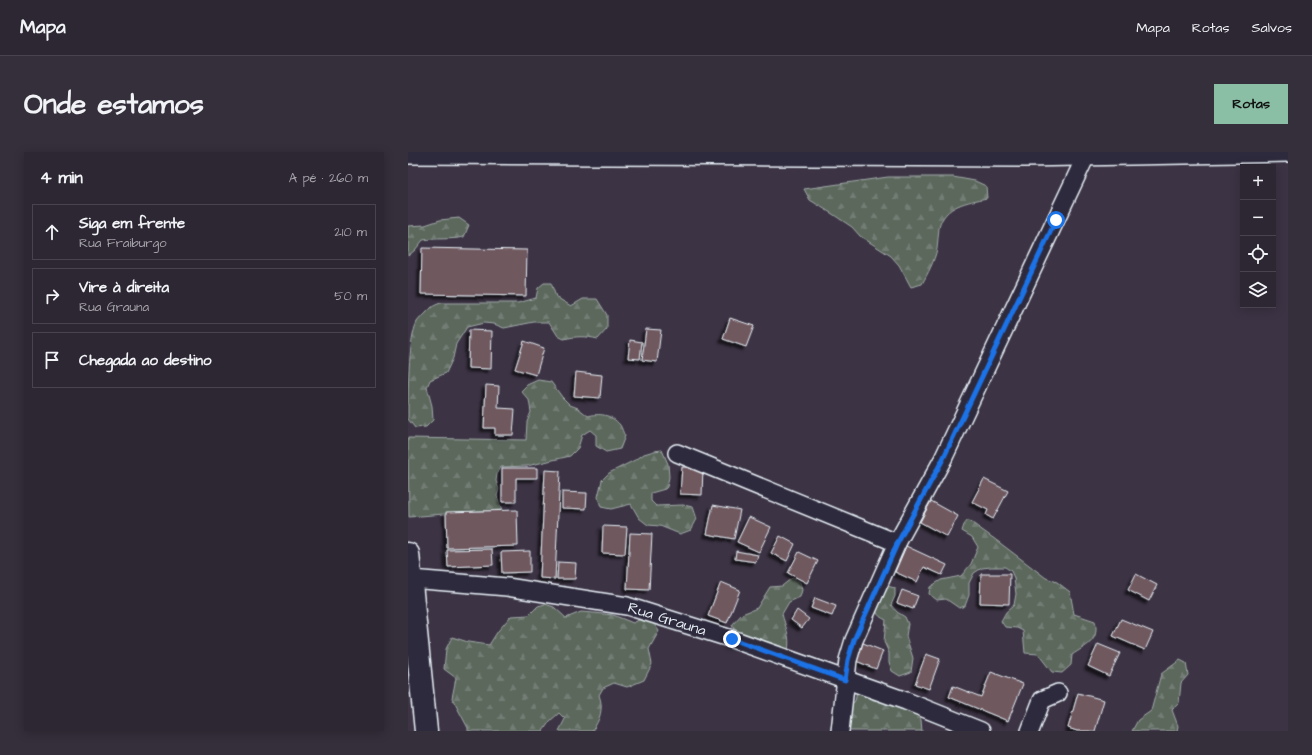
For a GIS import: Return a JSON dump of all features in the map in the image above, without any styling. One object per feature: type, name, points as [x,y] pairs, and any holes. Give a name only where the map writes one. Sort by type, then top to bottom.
[{"type":"main road","points":[[408,554],[426,731]]},
{"type":"street","points":[[408,155],[1024,155],[1086,158],[1181,154],[1288,153]]},
{"type":"street","points":[[840,731],[848,660],[854,640],[897,544],[943,459],[1086,158]]},
{"type":"street","points":[[678,453],[897,544]]},
{"type":"street","name":"Rua Grauna","points":[[411,579],[507,587],[627,606],[732,639],[906,701],[981,731]]},
{"type":"street","points":[[1030,731],[1042,700],[1058,693]]},
{"type":"green space","points":[[888,177],[953,177],[975,181],[986,186],[987,198],[965,203],[951,209],[946,214],[939,228],[937,249],[929,272],[922,284],[911,287],[899,265],[891,256],[860,236],[852,227],[810,200],[804,189]]},
{"type":"green space","points":[[459,218],[469,225],[464,237],[423,240],[408,256],[408,226],[425,225],[440,220]]},
{"type":"green space","points":[[544,283],[551,283],[556,297],[571,306],[583,299],[597,299],[607,315],[607,329],[598,339],[589,337],[573,337],[564,339],[558,336],[549,322],[534,322],[504,328],[494,324],[484,323],[467,327],[456,344],[453,358],[446,373],[430,380],[427,387],[432,406],[433,420],[426,427],[415,428],[408,419],[408,383],[414,330],[419,319],[432,307],[441,303],[518,303],[536,298],[538,288]]},
{"type":"green space","points":[[538,380],[551,382],[570,405],[578,408],[588,416],[605,415],[616,421],[621,426],[625,436],[620,449],[606,452],[596,446],[596,435],[590,430],[582,435],[578,448],[570,456],[527,466],[501,467],[497,474],[496,481],[499,489],[497,496],[502,510],[409,517],[408,438],[526,440],[527,422],[531,412],[529,400],[521,391],[527,385]]},
{"type":"green space","points":[[662,450],[668,464],[669,477],[667,487],[651,493],[651,501],[656,506],[683,505],[693,507],[697,519],[691,530],[680,534],[660,526],[648,525],[639,518],[631,504],[611,509],[601,507],[598,497],[602,480],[609,473],[644,454]]},
{"type":"green space","points":[[968,520],[1046,578],[1057,582],[1070,592],[1074,614],[1095,621],[1096,628],[1094,638],[1091,642],[1072,655],[1071,665],[1062,673],[1052,672],[1038,654],[1025,653],[1023,631],[1017,628],[1005,627],[1001,621],[1006,612],[1014,605],[1016,594],[1014,578],[1011,571],[1005,567],[982,568],[974,573],[969,583],[969,595],[965,606],[959,608],[946,599],[937,600],[929,594],[930,587],[941,580],[961,576],[971,564],[978,547],[972,537],[962,531]]},
{"type":"green space","points":[[792,578],[800,582],[802,590],[800,597],[789,602],[782,614],[788,636],[788,650],[735,632],[732,625],[742,614],[757,608],[770,587],[782,586]]},
{"type":"green space","points":[[887,586],[895,588],[895,596],[891,605],[897,612],[905,617],[908,624],[906,636],[913,658],[911,672],[900,676],[892,671],[889,662],[889,653],[884,642],[886,620],[878,614],[876,607],[875,600]]},
{"type":"green space","points":[[545,604],[554,607],[566,618],[581,612],[613,615],[633,623],[639,620],[651,620],[659,631],[649,649],[652,664],[644,680],[627,687],[614,683],[603,688],[599,695],[601,705],[600,714],[592,731],[559,731],[565,719],[559,713],[550,721],[543,731],[468,731],[468,728],[452,698],[456,678],[444,669],[446,649],[452,637],[468,642],[489,645],[498,631],[511,616],[529,615],[538,606]]},
{"type":"green space","points":[[1180,660],[1186,663],[1188,675],[1181,683],[1179,703],[1172,710],[1178,726],[1177,731],[1132,731],[1138,720],[1151,711],[1161,674]]},
{"type":"green space","points":[[866,690],[873,700],[882,700],[917,712],[921,720],[922,731],[849,731],[845,726],[848,707],[855,701],[857,692]]},
{"type":"building","points":[[422,248],[527,250],[526,296],[421,294]]},
{"type":"building","points":[[730,318],[754,326],[746,347],[723,339]]},
{"type":"building","points":[[646,329],[661,330],[657,362],[642,360]]},
{"type":"building","points":[[469,330],[492,331],[491,369],[468,368]]},
{"type":"building","points":[[630,340],[642,342],[640,359],[628,358]]},
{"type":"building","points":[[524,341],[544,348],[536,375],[515,369]]},
{"type":"building","points":[[576,372],[602,375],[600,398],[574,396]]},
{"type":"building","points":[[486,385],[499,386],[498,408],[515,409],[513,435],[495,435],[495,428],[484,428]]},
{"type":"building","points":[[682,467],[703,468],[702,495],[680,494]]},
{"type":"building","points":[[502,468],[537,468],[537,478],[516,478],[516,502],[502,502]]},
{"type":"building","points":[[545,470],[560,471],[555,579],[540,578]]},
{"type":"building","points":[[984,479],[1008,491],[993,519],[986,515],[988,510],[972,502]]},
{"type":"building","points":[[562,492],[587,493],[586,509],[562,508]]},
{"type":"building","points":[[931,501],[958,516],[947,537],[920,522]]},
{"type":"building","points":[[713,505],[740,510],[734,539],[707,534]]},
{"type":"building","points":[[517,510],[518,546],[447,548],[446,512]]},
{"type":"building","points":[[749,517],[771,527],[759,552],[737,542]]},
{"type":"building","points":[[603,526],[627,527],[625,554],[602,553]]},
{"type":"building","points":[[630,533],[652,534],[649,590],[627,589]]},
{"type":"building","points":[[780,536],[795,544],[787,561],[771,553]]},
{"type":"building","points":[[906,546],[947,565],[942,575],[924,567],[917,582],[895,572]]},
{"type":"building","points":[[492,549],[493,565],[448,567],[447,550]]},
{"type":"building","points":[[530,551],[530,572],[502,573],[501,552]]},
{"type":"building","points":[[736,551],[758,555],[756,562],[735,559]]},
{"type":"building","points":[[799,552],[818,561],[807,583],[788,573]]},
{"type":"building","points":[[558,562],[576,563],[575,579],[557,579]]},
{"type":"building","points":[[981,574],[1010,574],[1009,604],[980,603]]},
{"type":"building","points":[[1136,574],[1157,585],[1149,601],[1128,590]]},
{"type":"building","points":[[721,582],[740,590],[727,623],[708,616]]},
{"type":"building","points":[[902,590],[918,596],[913,609],[897,603]]},
{"type":"building","points":[[815,598],[836,606],[832,616],[811,608]]},
{"type":"building","points":[[797,610],[809,619],[802,628],[791,620]]},
{"type":"building","points":[[1121,619],[1153,632],[1145,650],[1113,636]]},
{"type":"building","points":[[863,643],[883,651],[876,669],[856,661]]},
{"type":"building","points":[[1098,644],[1120,653],[1109,676],[1088,666]]},
{"type":"building","points":[[926,654],[940,659],[929,689],[915,684]]},
{"type":"building","points":[[991,672],[1023,684],[1008,721],[949,697],[953,686],[981,697]]},
{"type":"building","points":[[1078,693],[1104,700],[1095,731],[1077,731],[1068,728]]},
{"type":"route","points":[[732,639],[845,680],[848,660],[854,640],[897,544],[943,459],[1056,220]]}]
